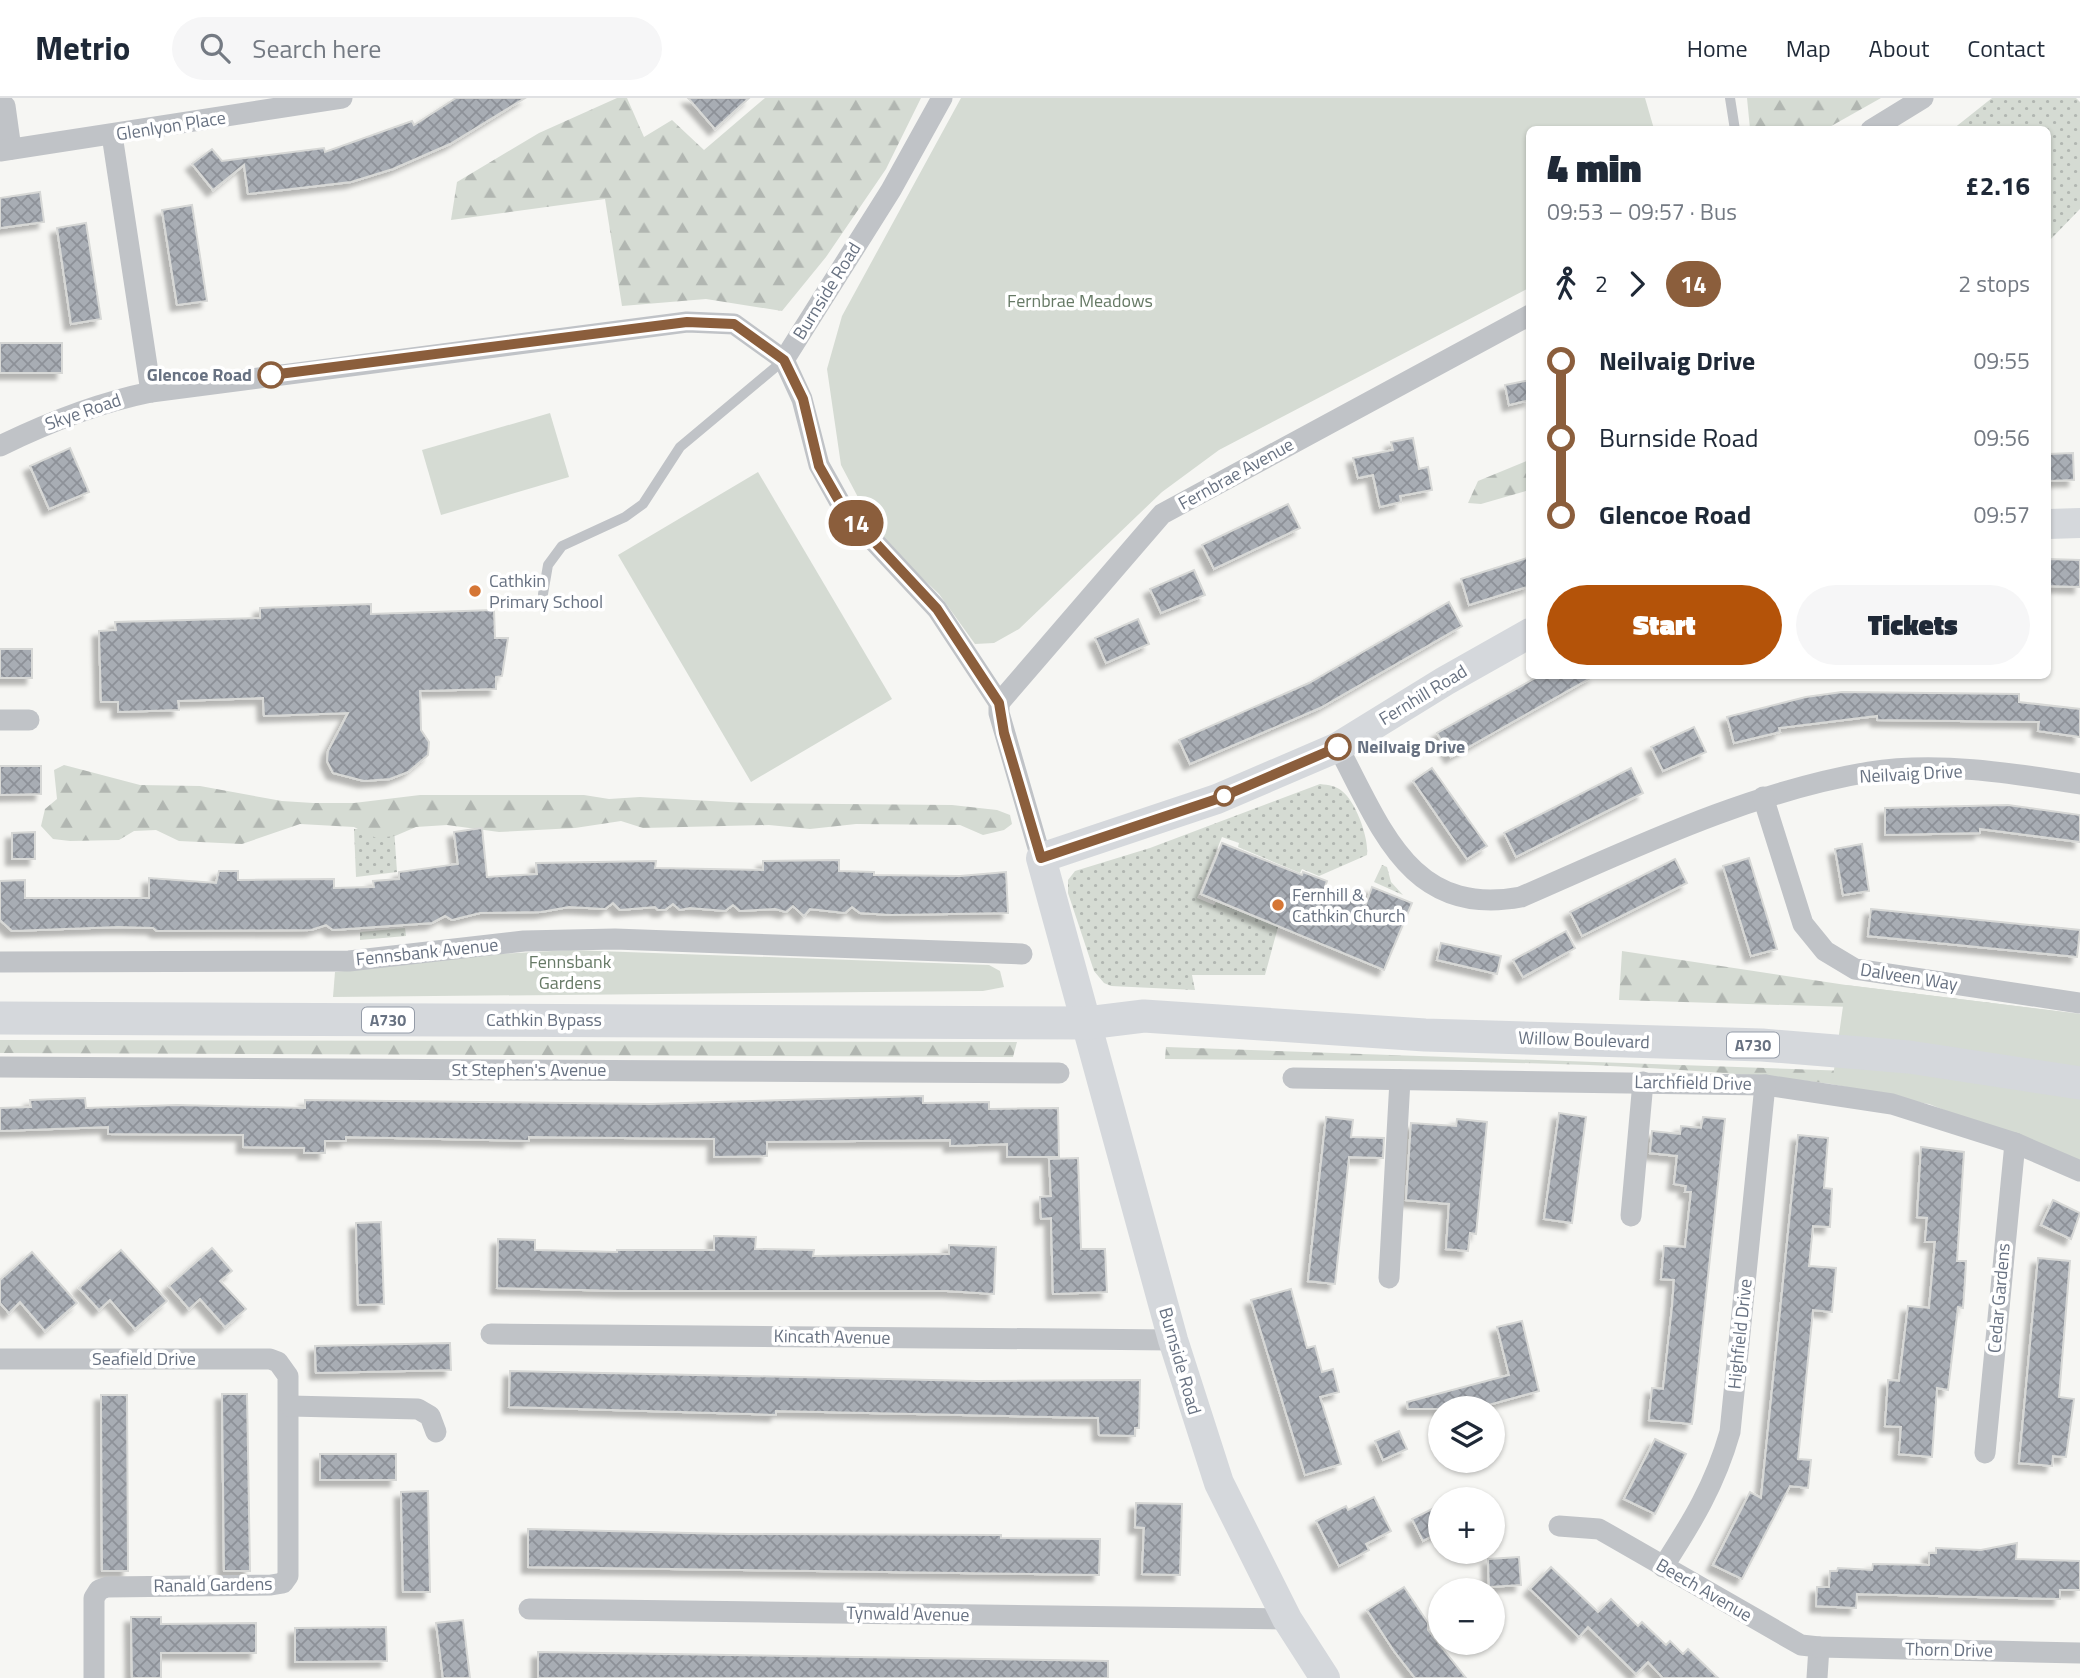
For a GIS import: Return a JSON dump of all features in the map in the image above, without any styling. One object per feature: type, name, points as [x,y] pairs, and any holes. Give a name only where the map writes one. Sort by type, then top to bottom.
[{"type":"main road","name":"Willow Boulevard","points":[[1087,1023],[1144,1016],[1425,1035],[1762,1045],[1909,1057],[2080,1083]]},
{"type":"main road","name":"Cathkin Bypass","points":[[0,1018],[1087,1023]]},
{"type":"street","name":"Glenlyon Place","points":[[5,150],[342,98]]},
{"type":"street","name":"Burnside Road","points":[[942,98],[891,190],[784,360],[803,399],[819,466],[843,508],[937,609],[999,703],[1002,725],[1173,1340],[1219,1483],[1287,1619],[1325,1678]]},
{"type":"street","points":[[1878,126],[1923,98]]},
{"type":"street","points":[[5,106],[5,150]]},
{"type":"street","points":[[111,135],[151,392]]},
{"type":"street","name":"Fernbrae Avenue","points":[[999,703],[1162,514],[1526,317]]},
{"type":"street","name":"Skye Road","points":[[0,446],[107,401],[151,392],[687,322],[734,324],[784,360]]},
{"type":"street","points":[[2051,524],[2080,523]]},
{"type":"street","name":"Fernhill Road","points":[[1041,858],[1217,799],[1338,747],[1526,635]]},
{"type":"street","points":[[0,720],[29,720]]},
{"type":"street","name":"Neilvaig Drive","points":[[1338,747],[1391,844],[1420,878],[1466,900],[1491,903],[1521,897],[1715,813],[1763,797],[1870,772],[1940,769],[2011,773],[2080,784]]},
{"type":"street","name":"Dalveen Way","points":[[1763,797],[1804,924],[1825,951],[1855,969],[2080,1003]]},
{"type":"street","name":"Fennsbank Avenue","points":[[0,962],[349,961],[524,941],[615,939],[1022,954]]},
{"type":"street","name":"St Stephen's Avenue","points":[[0,1067],[1059,1073]]},
{"type":"street","name":"Larchfield Drive","points":[[1293,1078],[1765,1085],[1892,1104],[2015,1143],[2080,1171]]},
{"type":"street","points":[[1388,1278],[1400,1080]]},
{"type":"street","points":[[1631,1216],[1643,1082]]},
{"type":"street","name":"Highfield Drive","points":[[1663,1567],[1705,1502],[1720,1467],[1730,1432],[1765,1085]]},
{"type":"street","name":"Cedar Gardens","points":[[1985,1454],[2015,1143]]},
{"type":"street","name":"Kincath Avenue","points":[[491,1334],[1173,1340]]},
{"type":"street","name":"Seafield Drive","points":[[0,1359],[270,1359],[284,1369]]},
{"type":"street","name":"Ranald Gardens","points":[[94,1678],[94,1598],[99,1590],[107,1587],[271,1585],[283,1583],[288,1576],[290,1406],[289,1385],[284,1369]]},
{"type":"street","points":[[290,1406],[418,1409],[430,1416],[436,1432]]},
{"type":"street","name":"Beech Avenue","points":[[1559,1527],[1599,1529],[1801,1646],[1819,1647]]},
{"type":"street","name":"Tynwald Avenue","points":[[529,1609],[1287,1619]]},
{"type":"street","points":[[1817,1678],[1819,1647]]},
{"type":"street","name":"Thorn Drive","points":[[1819,1647],[2080,1653]]},
{"type":"lane","points":[[1730,98],[1734,126]]},
{"type":"lane","points":[[543,594],[548,565],[562,546],[625,517],[643,504],[680,447],[784,360]]},
{"type":"green space","points":[[617,98],[627,98],[644,137],[672,120],[704,150],[765,98],[921,98],[886,169],[826,257],[782,311],[706,299],[622,306],[605,199],[451,220],[457,182],[539,133]]},
{"type":"green space","name":"Fernbrae Meadows","points":[[961,98],[1645,98],[1653,126],[1526,126],[1526,290],[1219,450],[1162,492],[1019,629],[994,643],[975,644],[939,594],[879,537],[841,465],[827,369],[842,316]]},
{"type":"green space","points":[[1747,98],[1881,98],[1831,126],[1750,126]]},
{"type":"green space","points":[[1992,98],[2076,98],[2080,102],[2080,209],[2051,239],[2051,126],[1957,126]]},
{"type":"green space","points":[[550,413],[569,477],[441,515],[422,450]]},
{"type":"green space","points":[[1526,461],[1526,491],[1481,504],[1468,503],[1478,481]]},
{"type":"green space","points":[[758,472],[892,699],[751,782],[618,555]]},
{"type":"green space","points":[[64,765],[140,785],[200,786],[282,801],[313,803],[354,803],[420,795],[584,795],[609,799],[640,797],[746,803],[952,805],[997,810],[1010,815],[1012,824],[1004,830],[983,835],[960,825],[856,824],[810,829],[769,825],[643,828],[621,821],[575,828],[499,832],[447,825],[416,827],[395,836],[376,838],[354,827],[300,824],[242,844],[179,841],[156,830],[134,831],[119,840],[70,841],[53,839],[41,826],[45,809],[57,799],[54,770]]},
{"type":"green space","points":[[1320,784],[1340,789],[1352,803],[1364,830],[1367,855],[1319,876],[1302,869],[1300,873],[1238,847],[1239,843],[1222,837],[1197,898],[1214,905],[1216,902],[1278,927],[1265,975],[1192,975],[1195,990],[1111,986],[1104,983],[1094,971],[1068,893],[1068,880],[1075,871],[1150,848]]},
{"type":"green space","points":[[394,828],[397,872],[356,877],[354,829]]},
{"type":"green space","points":[[1382,865],[1387,867],[1391,882],[1403,895],[1374,882]]},
{"type":"green space","points":[[405,928],[406,936],[360,940],[360,932]]},
{"type":"green space","name":"Fennsbank Gardens","points":[[570,950],[989,965],[1000,971],[1004,987],[983,991],[333,997],[335,972],[498,954]]},
{"type":"green space","points":[[1622,951],[1846,985],[2080,1014],[1619,1000]]},
{"type":"green space","points":[[1846,985],[2080,1014],[2080,1164],[1929,1104],[1832,1084]]},
{"type":"green space","points":[[0,1040],[1017,1042],[1013,1057],[0,1053]]},
{"type":"green space","points":[[1166,1047],[1849,1071],[1929,1104],[1843,1086],[1749,1075],[1499,1062],[1165,1059]]},
{"type":"building","points":[[456,98],[525,98],[450,144],[393,169],[351,182],[248,194],[244,165],[213,190],[192,164],[212,149],[222,161],[324,148],[325,152],[412,121],[414,125]]},
{"type":"building","points":[[688,98],[749,98],[715,129]]},
{"type":"building","points":[[40,192],[44,222],[0,228],[0,198]]},
{"type":"building","points":[[192,205],[207,301],[177,305],[162,210]]},
{"type":"building","points":[[86,223],[101,319],[71,324],[57,228]]},
{"type":"building","points":[[0,343],[62,343],[62,373],[0,373]]},
{"type":"building","points":[[1526,381],[1526,401],[1509,405],[1505,385]]},
{"type":"building","points":[[1413,438],[1419,469],[1428,467],[1432,490],[1400,496],[1401,502],[1380,507],[1373,475],[1358,478],[1353,458],[1393,450],[1391,442]]},
{"type":"building","points":[[70,448],[89,492],[49,509],[30,466]]},
{"type":"building","points":[[2073,453],[2074,480],[2051,481],[2051,454]]},
{"type":"building","points":[[1288,504],[1300,528],[1214,569],[1202,545]]},
{"type":"building","points":[[1526,558],[1526,587],[1469,605],[1461,579]]},
{"type":"building","points":[[2051,559],[2080,560],[2080,587],[2051,586]]},
{"type":"building","points":[[1194,570],[1205,595],[1161,613],[1150,589]]},
{"type":"building","points":[[1449,602],[1462,626],[1320,708],[1190,764],[1179,740],[1309,683]]},
{"type":"building","points":[[371,604],[371,614],[494,610],[495,638],[508,638],[502,676],[496,677],[496,689],[420,691],[421,730],[429,742],[428,755],[408,772],[390,779],[364,781],[333,773],[327,761],[328,751],[348,713],[264,716],[263,698],[178,701],[179,710],[118,712],[118,702],[101,702],[99,631],[116,630],[115,622],[260,618],[260,608]]},
{"type":"building","points":[[1138,619],[1149,644],[1106,663],[1095,638]]},
{"type":"building","points":[[0,649],[32,649],[32,678],[0,678]]},
{"type":"building","points":[[1534,679],[1589,679],[1451,757],[1437,733]]},
{"type":"building","points":[[1842,692],[2019,694],[2019,702],[2080,709],[2080,737],[2038,731],[2039,722],[1877,720],[1877,716],[1779,728],[1780,732],[1734,743],[1727,717],[1806,697]]},
{"type":"building","points":[[1694,727],[1706,752],[1663,771],[1651,747]]},
{"type":"building","points":[[0,766],[41,766],[41,794],[0,795]]},
{"type":"building","points":[[1432,768],[1487,846],[1467,859],[1413,781]]},
{"type":"building","points":[[1631,768],[1643,793],[1516,857],[1504,833]]},
{"type":"building","points":[[2008,805],[2080,815],[2080,842],[1980,829],[1980,833],[1885,835],[1885,808]]},
{"type":"building","points":[[482,828],[487,877],[537,874],[536,863],[656,861],[655,868],[763,870],[763,861],[839,860],[839,871],[874,872],[874,875],[960,876],[1006,872],[1008,913],[891,915],[860,913],[852,907],[845,913],[810,909],[804,916],[793,906],[786,912],[775,909],[740,911],[733,905],[725,911],[690,908],[680,910],[673,904],[665,910],[655,907],[620,910],[613,903],[605,909],[569,907],[541,912],[480,913],[452,920],[445,916],[432,923],[333,930],[326,925],[311,930],[157,931],[153,928],[118,927],[12,931],[0,920],[0,881],[25,880],[25,898],[149,898],[149,878],[216,883],[219,871],[238,871],[238,880],[334,879],[334,888],[374,887],[373,881],[399,879],[399,872],[458,864],[454,832]]},
{"type":"building","points":[[35,832],[35,859],[12,859],[12,833]]},
{"type":"building","name":"Fernhill & Cathkin Church","points":[[1222,843],[1302,875],[1303,872],[1327,881],[1325,887],[1366,904],[1372,887],[1412,903],[1384,970],[1201,894]]},
{"type":"building","points":[[1862,844],[1869,891],[1843,895],[1835,849]]},
{"type":"building","points":[[1749,858],[1777,949],[1751,956],[1723,866]]},
{"type":"building","points":[[1675,859],[1687,883],[1582,936],[1570,912]]},
{"type":"building","points":[[1871,909],[2080,930],[2077,957],[1868,936]]},
{"type":"building","points":[[1566,931],[1575,948],[1523,977],[1513,960]]},
{"type":"building","points":[[1441,943],[1501,956],[1497,974],[1437,960]]},
{"type":"building","points":[[923,1096],[923,1103],[989,1102],[989,1109],[1058,1108],[1059,1157],[1007,1157],[1007,1144],[950,1146],[950,1140],[767,1142],[767,1156],[714,1157],[714,1139],[529,1137],[529,1141],[346,1137],[346,1141],[325,1141],[325,1153],[304,1153],[304,1148],[243,1147],[243,1135],[108,1134],[108,1127],[0,1131],[0,1108],[31,1107],[30,1100],[85,1098],[86,1108],[177,1105],[305,1108],[305,1100],[651,1104]]},
{"type":"building","points":[[1559,1113],[1586,1117],[1572,1223],[1544,1219]]},
{"type":"building","points":[[1326,1117],[1353,1120],[1351,1137],[1384,1138],[1383,1158],[1349,1157],[1335,1284],[1308,1281]]},
{"type":"building","points":[[1703,1117],[1725,1119],[1692,1424],[1649,1420],[1652,1388],[1663,1389],[1672,1307],[1674,1280],[1661,1279],[1664,1246],[1685,1247],[1691,1192],[1685,1192],[1686,1186],[1674,1184],[1677,1156],[1650,1153],[1652,1131],[1680,1134],[1681,1126],[1701,1128]]},
{"type":"building","points":[[1457,1119],[1487,1122],[1476,1234],[1470,1233],[1468,1251],[1446,1249],[1449,1204],[1406,1200],[1411,1123],[1456,1126]]},
{"type":"building","points":[[1798,1135],[1828,1138],[1824,1188],[1832,1189],[1830,1227],[1813,1226],[1809,1266],[1836,1268],[1832,1312],[1813,1310],[1798,1459],[1811,1460],[1808,1488],[1790,1486],[1742,1579],[1713,1565],[1750,1492],[1761,1498]]},
{"type":"building","points":[[1921,1147],[1964,1152],[1957,1261],[1966,1261],[1963,1308],[1958,1307],[1948,1390],[1937,1388],[1932,1457],[1899,1454],[1901,1427],[1885,1426],[1888,1380],[1899,1381],[1908,1306],[1929,1308],[1935,1242],[1925,1242],[1927,1218],[1917,1217]]},
{"type":"building","points":[[1078,1158],[1081,1249],[1105,1249],[1107,1292],[1053,1294],[1051,1218],[1041,1219],[1040,1197],[1051,1196],[1049,1159]]},
{"type":"building","points":[[2053,1200],[2080,1213],[2071,1239],[2041,1225]]},
{"type":"building","points":[[381,1222],[384,1304],[358,1305],[356,1223]]},
{"type":"building","points":[[714,1236],[756,1237],[755,1249],[814,1250],[813,1256],[949,1254],[949,1245],[996,1247],[994,1294],[947,1291],[624,1291],[497,1288],[498,1239],[535,1240],[535,1250],[617,1252],[714,1250]]},
{"type":"building","points":[[212,1248],[232,1271],[220,1281],[246,1309],[225,1327],[200,1299],[189,1309],[169,1286]]},
{"type":"building","points":[[121,1250],[167,1301],[135,1329],[110,1300],[99,1310],[79,1288]]},
{"type":"building","points":[[32,1252],[77,1303],[45,1331],[20,1302],[9,1313],[0,1303],[0,1280]]},
{"type":"building","points":[[2038,1258],[2070,1261],[2059,1397],[2074,1399],[2066,1457],[2053,1456],[2052,1466],[2019,1463]]},
{"type":"building","points":[[1291,1289],[1307,1348],[1315,1346],[1322,1372],[1333,1369],[1339,1392],[1320,1397],[1341,1464],[1305,1475],[1251,1300]]},
{"type":"building","points":[[1522,1321],[1539,1391],[1505,1400],[1505,1396],[1430,1396],[1509,1375],[1497,1327]]},
{"type":"building","points":[[450,1343],[451,1370],[316,1373],[315,1346]]},
{"type":"building","points":[[510,1371],[977,1381],[1140,1380],[1139,1428],[1135,1428],[1135,1436],[1099,1435],[1098,1418],[776,1411],[776,1415],[509,1407]]},
{"type":"building","points":[[222,1394],[247,1394],[250,1571],[224,1571]]},
{"type":"building","points":[[101,1395],[127,1395],[128,1571],[102,1571]]},
{"type":"building","points":[[1428,1396],[1428,1409],[1408,1409],[1407,1402]]},
{"type":"building","points":[[1399,1431],[1407,1449],[1383,1460],[1375,1441]]},
{"type":"building","points":[[1655,1439],[1686,1454],[1655,1514],[1624,1499]]},
{"type":"building","points":[[320,1454],[396,1454],[396,1480],[320,1480]]},
{"type":"building","points":[[428,1491],[430,1592],[403,1592],[401,1492]]},
{"type":"building","points":[[1374,1497],[1391,1531],[1366,1544],[1369,1550],[1339,1566],[1316,1521],[1346,1506],[1348,1510]]},
{"type":"building","points":[[1136,1503],[1182,1504],[1180,1575],[1142,1574],[1144,1528],[1135,1527]]},
{"type":"building","points":[[1428,1511],[1428,1538],[1423,1541],[1412,1519]]},
{"type":"building","points":[[528,1529],[729,1534],[1001,1535],[1001,1538],[1100,1539],[1099,1575],[528,1567]]},
{"type":"building","points":[[2017,1543],[2016,1559],[2080,1561],[2080,1590],[2060,1590],[2060,1599],[1857,1594],[1856,1608],[1816,1606],[1817,1587],[1829,1587],[1830,1571],[1837,1571],[1838,1568],[1872,1570],[1873,1564],[1929,1565],[1929,1553],[1936,1553],[1936,1548],[1981,1550]]},
{"type":"building","points":[[1519,1557],[1521,1585],[1505,1586],[1505,1578],[1489,1578],[1488,1564],[1505,1564],[1505,1558]]},
{"type":"building","points":[[1551,1567],[1598,1612],[1611,1599],[1638,1626],[1642,1622],[1666,1645],[1670,1641],[1683,1654],[1688,1649],[1718,1678],[1663,1678],[1648,1662],[1636,1674],[1588,1627],[1579,1637],[1530,1589]]},
{"type":"building","points":[[1404,1587],[1428,1623],[1428,1655],[1448,1655],[1466,1678],[1415,1678],[1367,1610]]},
{"type":"building","points":[[131,1617],[161,1617],[161,1624],[256,1623],[256,1653],[161,1653],[161,1678],[132,1678]]},
{"type":"building","points":[[463,1620],[470,1678],[443,1678],[436,1623]]},
{"type":"building","points":[[386,1627],[387,1661],[295,1662],[295,1628]]},
{"type":"building","points":[[538,1652],[1108,1661],[1108,1678],[538,1678]]},
{"type":"bus line","name":"14","points":[[271,375],[687,322],[714,321],[734,324],[748,332],[784,360],[803,399],[819,466],[843,508],[937,609],[999,703],[1004,733],[1041,858],[1217,799],[1338,747]]},
{"type":"place","name":"Glencoe Road","points":[[271,375]]},
{"type":"place","name":"Cathkin Primary School","points":[[475,591]]},
{"type":"place","name":"Neilvaig Drive","points":[[1338,747]]},
{"type":"place","name":"Fernhill & Cathkin Church","points":[[1278,905]]}]
